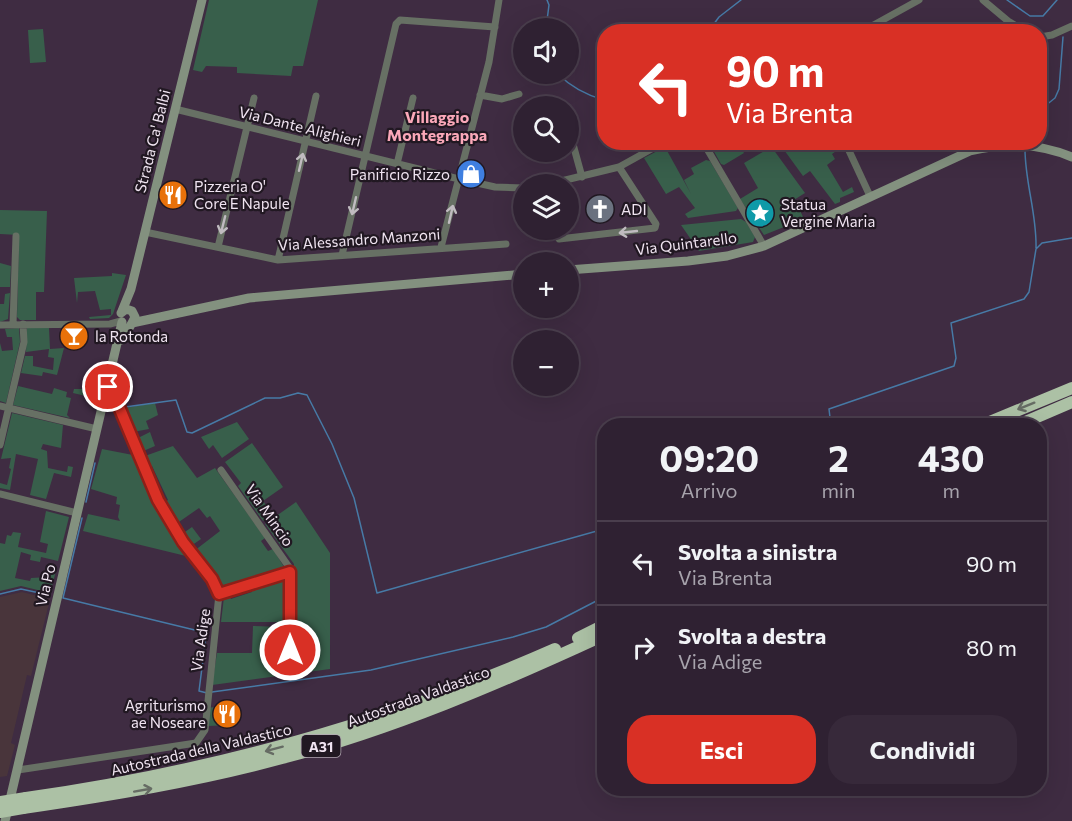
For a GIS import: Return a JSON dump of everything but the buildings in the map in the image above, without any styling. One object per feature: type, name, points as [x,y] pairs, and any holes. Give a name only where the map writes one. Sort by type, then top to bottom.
[{"type":"highway","points":[[999,418],[1072,388]]},
{"type":"highway","points":[[1035,418],[1072,402]]},
{"type":"highway","name":"Autostrada della Valdastico","points":[[0,812],[25,803],[172,774],[317,737],[469,685],[597,628]]},
{"type":"highway","name":"Autostrada Valdastico","points":[[25,803],[147,790],[284,758],[494,686],[597,638]]},
{"type":"highway","name":"Autostrada della Valdastico","points":[[0,801],[25,803]]},
{"type":"street","name":"Strada Ca' Balbi","points":[[124,319],[202,0]]},
{"type":"street","points":[[441,247],[480,95],[499,0]]},
{"type":"street","points":[[876,24],[919,0]]},
{"type":"street","points":[[983,0],[1013,24]]},
{"type":"street","points":[[342,255],[396,24],[400,20],[495,27]]},
{"type":"street","points":[[1047,36],[1072,26]]},
{"type":"street","points":[[480,95],[502,99],[519,94]]},
{"type":"street","points":[[278,260],[316,96]]},
{"type":"street","points":[[218,247],[254,98]]},
{"type":"street","points":[[397,164],[413,98]]},
{"type":"street","name":"Via Dante Alighieri","points":[[175,109],[459,179],[495,187],[513,188]]},
{"type":"street","points":[[579,178],[619,167],[650,150]]},
{"type":"street","points":[[708,150],[764,246]]},
{"type":"street","points":[[849,150],[870,196]]},
{"type":"street","name":"Via Quintarello","points":[[579,269],[688,261],[727,256],[764,246],[970,150]]},
{"type":"street","name":"Via Quintarello","points":[[1045,150],[1072,157]]},
{"type":"street","points":[[578,162],[582,177]]},
{"type":"street","points":[[579,236],[655,228],[656,224],[619,167]]},
{"type":"street","name":"Via Alessandro Manzoni","points":[[145,232],[278,260],[506,244]]},
{"type":"street","points":[[13,324],[16,236]]},
{"type":"street","points":[[0,326],[106,324],[124,319],[153,318],[249,298],[513,275]]},
{"type":"street","name":"Strada Ca' Balbi","points":[[131,289],[133,312]]},
{"type":"street","points":[[124,319],[128,309],[153,318]]},
{"type":"street","name":"Via Po","points":[[6,821],[124,319]]},
{"type":"street","points":[[0,444],[24,342],[23,324]]},
{"type":"street","name":"Via Adige","points":[[18,770],[196,743],[205,730],[207,693],[220,603],[219,594],[212,579],[183,542],[158,500],[117,402],[108,387]]},
{"type":"street","points":[[0,405],[97,429]]},
{"type":"street","name":"Via Mincio","points":[[221,470],[289,566],[290,572]]},
{"type":"street","points":[[0,494],[77,513]]},
{"type":"street","points":[[219,594],[290,572],[290,650]]},
{"type":"shaded area","points":[[22,592],[50,599],[31,676],[27,675],[11,743],[15,745],[7,776],[0,777],[0,597]]},
{"type":"green space","points":[[209,0],[318,0],[303,66],[293,66],[291,76],[237,73],[237,67],[206,66],[202,72],[193,70]]},
{"type":"green space","points":[[43,29],[46,62],[30,63],[28,30]]},
{"type":"green space","points":[[659,150],[667,150],[691,194],[684,180],[694,174],[691,168],[706,160],[710,161],[738,208],[736,211],[688,218],[685,214],[695,208],[679,187],[666,194],[644,158]]},
{"type":"green space","points":[[713,150],[742,150],[744,153],[724,165],[721,164]]},
{"type":"green space","points":[[766,150],[774,150],[805,193],[789,203],[796,202],[804,219],[764,235],[740,199],[758,188],[744,163]]},
{"type":"green space","points":[[784,150],[838,150],[832,154],[835,159],[827,165],[843,192],[852,187],[854,192],[840,198],[840,202],[835,204],[810,171],[803,176]]},
{"type":"green space","points":[[0,210],[47,211],[44,292],[36,292],[36,320],[20,320],[17,317],[19,235],[0,234]]},
{"type":"green space","points":[[741,219],[746,222],[755,237],[753,242],[699,251],[681,225]]},
{"type":"green space","points":[[0,263],[11,266],[10,287],[0,287]]},
{"type":"green space","points":[[112,273],[126,275],[113,314],[109,318],[90,319],[89,317],[111,315],[111,309],[100,310],[95,291],[78,292],[77,303],[74,278],[112,276]]},
{"type":"green space","points":[[10,293],[8,319],[0,322],[0,304],[4,304],[5,294]]},
{"type":"green space","points":[[27,327],[49,328],[50,349],[64,348],[57,375],[43,372],[42,376],[21,373],[25,356],[33,356],[33,366],[53,370],[54,358],[48,357],[49,349],[26,352]]},
{"type":"green space","points":[[19,328],[20,342],[6,403],[0,401],[0,343],[2,351],[13,350],[12,337],[7,337],[5,329]]},
{"type":"green space","points":[[88,375],[95,377],[90,397],[73,393],[74,389],[84,389]]},
{"type":"green space","points":[[18,386],[52,394],[54,388],[67,392],[66,397],[71,398],[67,415],[70,418],[13,405]]},
{"type":"green space","points":[[155,403],[158,415],[146,421],[149,429],[133,432],[124,408]]},
{"type":"green space","points":[[12,413],[63,425],[61,448],[43,444],[41,449],[47,451],[48,468],[67,472],[68,466],[73,467],[71,477],[54,473],[46,499],[30,495],[38,459],[16,454],[10,490],[0,488],[0,483],[7,485],[11,469],[9,468],[11,458],[1,459]]},
{"type":"green space","points":[[237,422],[249,439],[222,458],[213,445],[209,449],[201,437]]},
{"type":"green space","points":[[150,432],[155,446],[141,452],[136,439]]},
{"type":"green space","points":[[252,443],[283,487],[263,501],[273,514],[263,521],[238,486],[241,483],[225,462]]},
{"type":"green space","points":[[173,446],[197,478],[215,468],[265,538],[261,541],[268,551],[273,549],[284,567],[221,589],[215,576],[194,551],[220,531],[210,516],[207,518],[199,508],[176,524],[164,503],[168,500],[152,466],[147,468],[142,457]]},
{"type":"green space","points":[[102,449],[133,455],[152,500],[186,556],[83,531],[88,514],[120,521],[118,517],[120,505],[116,504],[117,497],[91,489]]},
{"type":"green space","points":[[296,502],[330,553],[330,669],[212,685],[217,653],[252,653],[253,626],[281,627],[281,653],[294,654],[294,645],[312,646],[312,641],[294,641],[294,564],[265,524]]},
{"type":"green space","points":[[46,511],[69,517],[58,561],[41,557],[40,562],[30,560],[31,555],[21,552],[15,578],[30,581],[31,578],[50,577],[51,570],[56,571],[50,593],[21,586],[0,591],[0,543],[5,544],[7,535],[11,536],[13,532],[21,533],[18,547],[46,553],[48,544],[40,542]]},
{"type":"green space","points":[[192,527],[201,539],[191,546],[182,534]]},
{"type":"green space","points":[[284,577],[286,622],[221,622],[224,597],[229,595],[231,599],[252,592],[252,587]]},
{"type":"green space","points":[[221,706],[223,721],[228,721],[228,725],[209,726],[208,708]]},
{"type":"waterway","points":[[547,0],[549,5],[547,18]]},
{"type":"waterway","points":[[714,24],[719,17],[741,0]]},
{"type":"waterway","points":[[1007,0],[1030,16],[1043,16],[1057,0]]},
{"type":"waterway","points":[[1047,104],[1055,98],[1059,89],[1063,37]]},
{"type":"waterway","points":[[571,84],[597,98]]},
{"type":"waterway","points":[[1025,150],[1036,248]]},
{"type":"waterway","points":[[830,418],[829,409],[954,366],[956,358],[951,323],[1024,299],[1029,292],[1036,249],[1042,243],[1072,238]]},
{"type":"waterway","points":[[125,407],[176,400],[187,432],[192,433],[265,398],[280,398],[298,393],[307,395],[332,444],[354,498],[377,593],[597,531]]},
{"type":"waterway","points":[[86,502],[95,463]]},
{"type":"waterway","points":[[82,518],[63,598],[203,632],[206,636],[199,691],[207,693]]},
{"type":"waterway","points":[[0,594],[21,589],[49,595]]},
{"type":"waterway","points":[[212,692],[371,670],[513,637],[546,627],[597,601]]},
{"type":"place","name":"Panificio Rizzo","points":[[471,174]]},
{"type":"place","name":"Pizzeria O' Core E Napule","points":[[173,195]]},
{"type":"place","name":"ADI","points":[[600,209]]},
{"type":"place","name":"Statua Vergine Maria","points":[[760,213]]},
{"type":"place","name":"la Rotonda","points":[[74,336]]},
{"type":"place","name":"Agriturismo ae Noseare","points":[[227,714]]},
{"type":"district","name":"Villaggio Montegrappa","points":[[437,125]]},
{"type":"route","points":[[108,387],[117,402],[148,481],[158,500],[183,542],[212,579],[219,594],[290,572],[290,650]]}]
